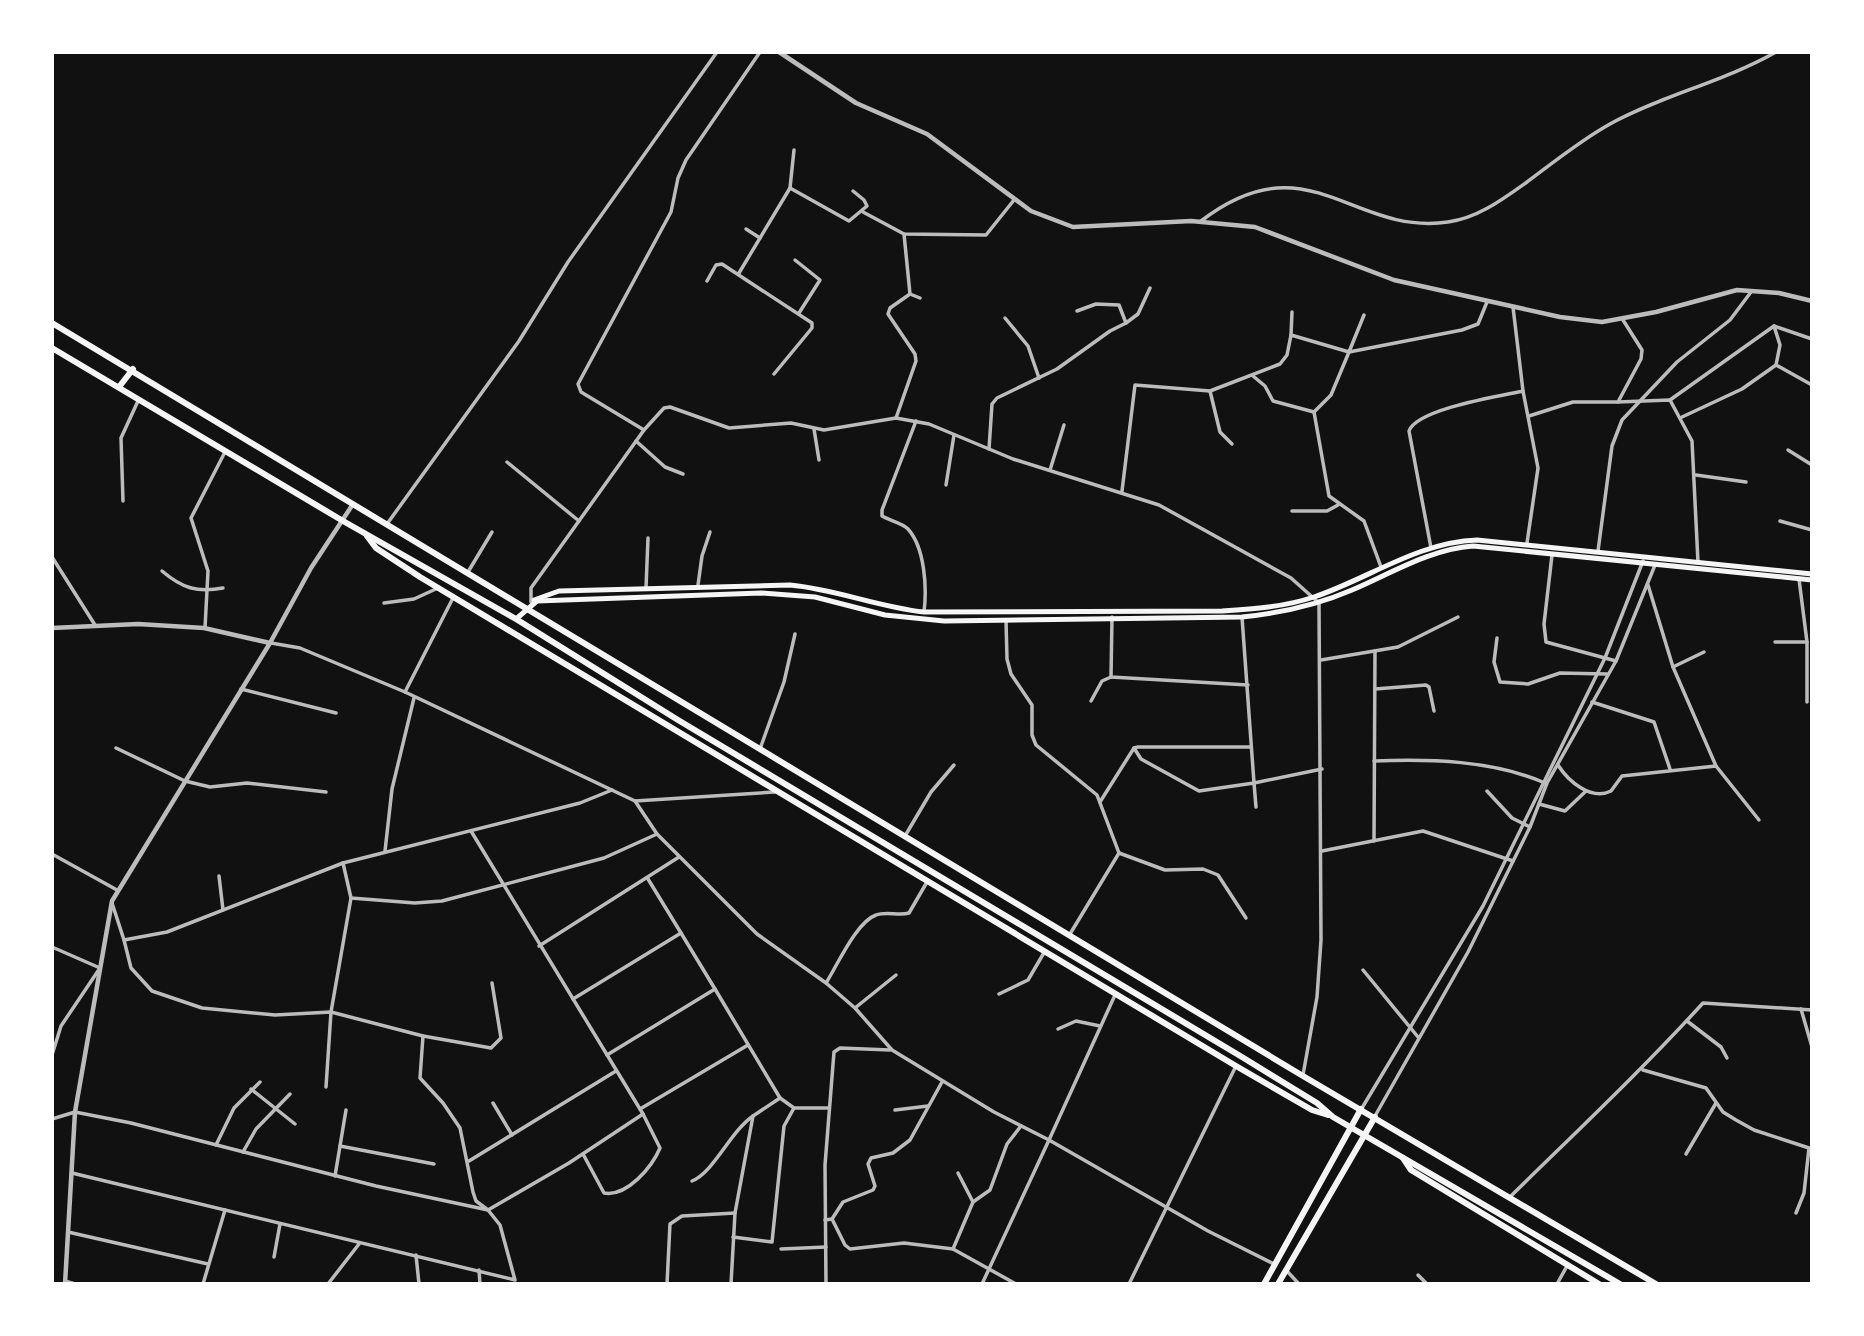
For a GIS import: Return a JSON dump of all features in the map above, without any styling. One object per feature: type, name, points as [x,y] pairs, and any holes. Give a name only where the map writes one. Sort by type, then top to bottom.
[{"type":"main road","points":[[52,323],[133,369],[468,574],[528,605],[760,751],[1069,936],[1656,1283]]},
{"type":"main road","points":[[52,348],[343,521],[516,619],[678,720],[1317,1103],[1333,1117]]},
{"type":"main road","points":[[119,387],[133,369]]},
{"type":"main road","points":[[364,532],[376,548],[438,588],[777,792],[1236,1066],[1312,1110],[1350,1126],[1620,1283]]},
{"type":"main road","points":[[548,598],[559,591],[698,585],[790,585],[924,612],[1222,611],[1264,608],[1314,597],[1460,541],[1527,543],[1598,551],[1656,564],[1811,580]]},
{"type":"main road","points":[[516,619],[528,605],[548,598],[696,593],[790,594],[911,619],[1242,617],[1276,614],[1319,603],[1432,551],[1473,546],[1660,558],[1811,574]]},
{"type":"main road","points":[[790,585],[790,594]]},
{"type":"main road","points":[[1066,618],[1067,610]]},
{"type":"main road","points":[[1124,986],[1131,973]]},
{"type":"main road","points":[[1264,1283],[1361,1109]]},
{"type":"main road","points":[[1278,1283],[1375,1117]]},
{"type":"main road","points":[[1402,1156],[1411,1170],[1599,1283]]},
{"type":"street","points":[[386,525],[519,341],[568,262],[630,179],[717,52]]},
{"type":"street","points":[[644,430],[581,393],[578,384],[674,205],[678,178],[686,160],[760,52]]},
{"type":"street","points":[[779,52],[856,103],[927,134],[1031,211],[1073,227],[1201,221],[1255,227],[1394,281],[1560,317],[1602,322],[1623,320],[1717,293],[1752,289],[1811,301]]},
{"type":"street","points":[[1201,221],[1217,208],[1255,192],[1279,187],[1318,191],[1414,223],[1448,222],[1469,216],[1500,202],[1610,124],[1776,52]]},
{"type":"street","points":[[740,273],[790,188],[794,150]]},
{"type":"street","points":[[790,188],[845,220],[852,220],[863,212],[866,204],[853,191]]},
{"type":"street","points":[[863,212],[904,234],[960,233],[984,237],[1014,200]]},
{"type":"street","points":[[746,229],[760,238]]},
{"type":"street","points":[[904,234],[910,294]]},
{"type":"street","points":[[795,260],[820,280],[799,313]]},
{"type":"street","points":[[708,281],[718,264],[740,273],[812,323],[812,328],[774,374]]},
{"type":"street","points":[[989,449],[992,404],[997,398],[1039,377],[1126,323],[1138,314],[1150,288]]},
{"type":"street","points":[[1598,551],[1615,433],[1637,401],[1677,362],[1730,320],[1752,289]]},
{"type":"street","points":[[910,294],[920,298]]},
{"type":"street","points":[[896,418],[916,361],[915,354],[888,314],[890,308],[910,294]]},
{"type":"street","points":[[1077,311],[1108,302],[1119,305],[1126,323]]},
{"type":"street","points":[[1291,335],[1349,352],[1462,330],[1478,324],[1487,302]]},
{"type":"street","points":[[1513,307],[1538,482],[1527,543]]},
{"type":"street","points":[[1122,491],[1135,385],[1210,391],[1253,375],[1284,360],[1291,335],[1292,312]]},
{"type":"street","points":[[1314,412],[1331,395],[1364,315]]},
{"type":"street","points":[[1005,318],[1028,346],[1039,377]]},
{"type":"street","points":[[1618,402],[1641,359],[1642,350],[1623,320]]},
{"type":"street","points":[[1529,416],[1573,401],[1670,400],[1774,326]]},
{"type":"street","points":[[1774,326],[1811,339]]},
{"type":"street","points":[[1681,418],[1742,389],[1776,365],[1780,345],[1774,326]]},
{"type":"street","points":[[1776,365],[1811,385]]},
{"type":"street","points":[[1253,375],[1265,386],[1273,401],[1314,412]]},
{"type":"street","points":[[1210,391],[1220,432],[1232,444]]},
{"type":"street","points":[[1432,551],[1409,431],[1411,426],[1459,404],[1523,391]]},
{"type":"street","points":[[1670,400],[1692,441],[1699,562]]},
{"type":"street","points":[[123,501],[121,438],[138,401]]},
{"type":"street","points":[[528,605],[531,588],[636,441],[663,408],[670,407],[726,427],[791,423],[814,429],[896,418],[916,421],[989,449],[1159,505],[1291,578],[1319,603],[1321,660],[1322,851],[1317,998],[1303,1076]]},
{"type":"street","points":[[1314,412],[1326,489],[1338,505],[1360,515],[1382,569]]},
{"type":"street","points":[[916,421],[882,516],[909,530],[916,544],[926,595],[924,612]]},
{"type":"street","points":[[1050,470],[1064,425]]},
{"type":"street","points":[[814,429],[820,460]]},
{"type":"street","points":[[946,485],[954,435]]},
{"type":"street","points":[[636,441],[665,467],[683,474]]},
{"type":"street","points":[[1788,450],[1811,465]]},
{"type":"street","points":[[204,628],[209,591],[208,571],[191,518],[225,452]]},
{"type":"street","points":[[507,462],[579,521]]},
{"type":"street","points":[[1696,475],[1746,482]]},
{"type":"street","points":[[75,1283],[65,1282],[75,1112],[112,901],[270,643],[311,568],[353,504]]},
{"type":"street","points":[[1292,511],[1327,511],[1338,505]]},
{"type":"street","points":[[1780,521],[1811,530]]},
{"type":"street","points":[[468,574],[492,532]]},
{"type":"street","points":[[698,585],[702,556],[710,532]]},
{"type":"street","points":[[646,588],[648,538]]},
{"type":"street","points":[[1552,553],[1544,624],[1546,642],[1616,661]]},
{"type":"street","points":[[52,557],[95,625]]},
{"type":"street","points":[[1375,1117],[1468,952],[1530,827],[1545,782],[1558,765],[1616,661],[1660,558]]},
{"type":"street","points":[[1361,1109],[1483,905],[1605,658],[1643,559]]},
{"type":"street","points":[[162,571],[185,588],[209,591],[223,588]]},
{"type":"street","points":[[1799,579],[1807,642],[1807,702]]},
{"type":"street","points":[[1648,583],[1673,667],[1716,766],[1759,820]]},
{"type":"street","points":[[384,603],[414,599],[438,588]]},
{"type":"street","points":[[405,692],[454,596]]},
{"type":"street","points":[[1111,677],[1112,617]]},
{"type":"street","points":[[1242,617],[1256,807]]},
{"type":"street","points":[[1321,660],[1375,651],[1415,640],[1458,617]]},
{"type":"street","points":[[1006,620],[1007,659],[1011,674],[1032,705],[1032,735],[1036,745],[1089,786],[1100,802],[1119,853],[1164,870],[1210,871],[1218,875],[1246,918]]},
{"type":"street","points":[[52,628],[95,625],[204,628],[270,643],[285,643],[405,692],[635,800],[777,792]]},
{"type":"street","points":[[760,751],[784,682],[795,634]]},
{"type":"street","points":[[1497,638],[1494,662],[1500,682],[1528,684],[1560,673],[1607,674]]},
{"type":"street","points":[[1775,642],[1807,642]]},
{"type":"street","points":[[1374,841],[1375,651]]},
{"type":"street","points":[[1673,667],[1704,652]]},
{"type":"street","points":[[1091,701],[1102,681],[1111,677],[1248,685]]},
{"type":"street","points":[[1375,690],[1426,685],[1434,711]]},
{"type":"street","points":[[241,689],[336,713]]},
{"type":"street","points":[[385,851],[394,779],[414,697]]},
{"type":"street","points":[[1592,702],[1654,722],[1670,769]]},
{"type":"street","points":[[1134,748],[1250,747]]},
{"type":"street","points":[[116,748],[185,781],[210,787],[247,783],[326,792]]},
{"type":"street","points":[[1100,802],[1134,748]]},
{"type":"street","points":[[1134,748],[1141,759],[1199,791],[1322,769]]},
{"type":"street","points":[[1374,761],[1409,760],[1506,768],[1545,782]]},
{"type":"street","points":[[905,836],[932,792],[954,765]]},
{"type":"street","points":[[1558,765],[1564,774],[1586,790],[1607,793],[1619,777],[1670,769],[1716,766]]},
{"type":"street","points":[[124,940],[167,932],[343,863],[580,803],[612,790]]},
{"type":"street","points":[[1539,804],[1565,811],[1586,790]]},
{"type":"street","points":[[1487,791],[1512,818],[1530,827]]},
{"type":"street","points":[[635,800],[657,834],[757,934],[827,983],[855,1008],[892,1050],[942,1082],[1167,1208],[1274,1264]]},
{"type":"street","points":[[471,831],[500,884],[607,1055],[660,1148],[651,1166],[620,1192],[604,1193],[583,1154]]},
{"type":"street","points":[[1322,851],[1423,831],[1513,861]]},
{"type":"street","points":[[351,898],[430,904],[604,858],[657,834]]},
{"type":"street","points":[[1069,936],[1119,853]]},
{"type":"street","points":[[52,854],[117,890]]},
{"type":"street","points":[[539,946],[680,857]]},
{"type":"street","points":[[326,1087],[331,1012],[351,898],[343,863]]},
{"type":"street","points":[[219,876],[223,909]]},
{"type":"street","points":[[648,879],[780,1098],[794,1108],[828,1108]]},
{"type":"street","points":[[827,983],[851,940],[871,918],[880,914],[909,913],[928,880]]},
{"type":"street","points":[[112,901],[126,956],[139,979],[152,991],[228,1012],[275,1015],[331,1012],[423,1036],[491,1048],[500,1038],[492,983]]},
{"type":"street","points":[[573,999],[681,933]]},
{"type":"street","points":[[52,947],[100,968]]},
{"type":"street","points":[[999,993],[1028,980],[1045,951]]},
{"type":"street","points":[[52,1055],[61,1026],[100,968]]},
{"type":"street","points":[[1363,970],[1418,1037]]},
{"type":"street","points":[[855,1008],[896,975]]},
{"type":"street","points":[[607,1055],[715,989]]},
{"type":"street","points":[[982,1283],[986,1269],[1049,1140],[1115,993]]},
{"type":"street","points":[[1510,1197],[1600,1108],[1643,1070],[1703,1003],[1811,1010]]},
{"type":"street","points":[[1801,1009],[1811,1047]]},
{"type":"street","points":[[1058,1029],[1076,1021],[1100,1026]]},
{"type":"street","points":[[1687,1021],[1721,1047],[1727,1058]]},
{"type":"street","points":[[52,1023],[61,1026]]},
{"type":"street","points":[[423,1036],[420,1078],[453,1116],[464,1139],[473,1192],[476,1200],[500,1225],[515,1282]]},
{"type":"street","points":[[52,1119],[75,1112],[335,1176],[488,1210],[583,1154],[641,1112],[748,1045]]},
{"type":"street","points":[[826,1283],[828,1108],[832,1059],[835,1049],[892,1050]]},
{"type":"street","points":[[1129,1283],[1236,1066]]},
{"type":"street","points":[[1643,1070],[1706,1088],[1723,1112],[1754,1130],[1810,1148],[1804,1193],[1796,1213]]},
{"type":"street","points":[[468,1161],[616,1071]]},
{"type":"street","points":[[216,1145],[234,1108],[260,1082]]},
{"type":"street","points":[[825,1220],[832,1219],[843,1202],[873,1190],[875,1186],[868,1164],[871,1158],[893,1153],[911,1140],[942,1082]]},
{"type":"street","points":[[251,1090],[295,1124]]},
{"type":"street","points":[[243,1152],[249,1139],[275,1107],[290,1094]]},
{"type":"street","points":[[692,1181],[701,1177],[733,1133],[780,1098]]},
{"type":"street","points":[[492,1102],[512,1135]]},
{"type":"street","points":[[1686,1154],[1716,1103]]},
{"type":"street","points":[[895,1110],[928,1106]]},
{"type":"street","points":[[733,1237],[772,1242],[784,1126],[794,1108]]},
{"type":"street","points":[[335,1176],[346,1110]]},
{"type":"street","points":[[731,1283],[735,1213],[753,1116]]},
{"type":"street","points":[[953,1249],[973,1202],[990,1190],[1007,1144],[1021,1126]]},
{"type":"street","points":[[340,1146],[434,1164]]},
{"type":"street","points":[[958,1172],[973,1202]]},
{"type":"street","points":[[72,1173],[359,1244],[479,1270],[515,1282]]},
{"type":"street","points":[[203,1283],[225,1210]]},
{"type":"street","points":[[667,1283],[670,1224],[682,1216],[735,1213]]},
{"type":"street","points":[[832,1219],[845,1245],[850,1249],[904,1243],[953,1249],[1016,1283]]},
{"type":"street","points":[[274,1257],[280,1224]]},
{"type":"street","points":[[68,1232],[208,1264]]},
{"type":"street","points":[[328,1283],[359,1244]]},
{"type":"street","points":[[781,1249],[825,1247]]},
{"type":"street","points":[[416,1255],[419,1283]]},
{"type":"street","points":[[1557,1283],[1567,1266]]},
{"type":"street","points":[[479,1270],[480,1283]]},
{"type":"street","points":[[1286,1270],[1299,1283]]},
{"type":"street","points":[[1418,1275],[1427,1283]]}]
